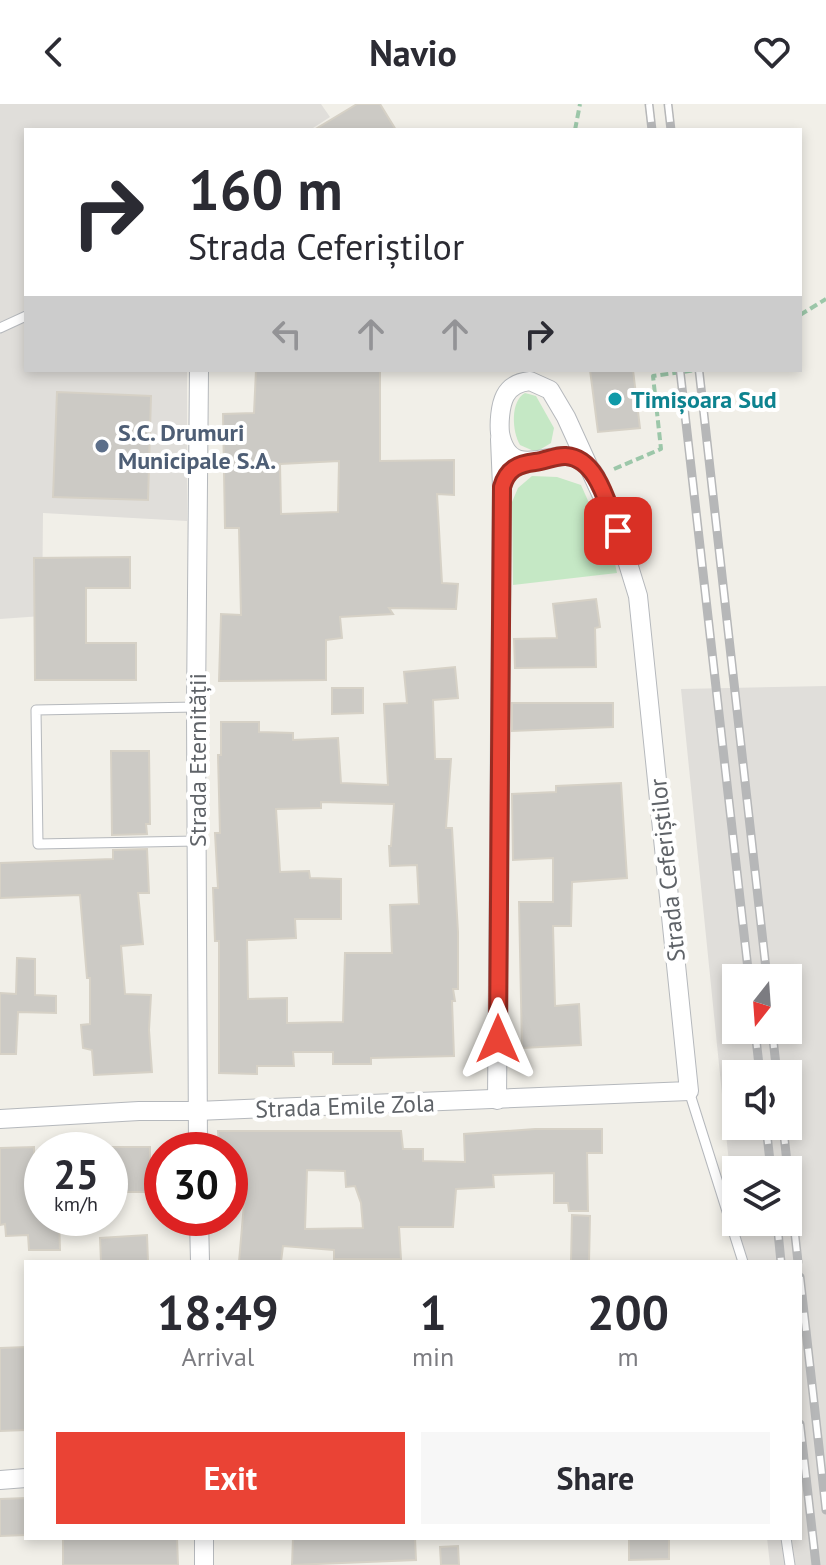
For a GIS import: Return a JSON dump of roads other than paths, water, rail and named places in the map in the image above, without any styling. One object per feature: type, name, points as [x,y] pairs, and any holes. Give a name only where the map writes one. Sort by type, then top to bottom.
[{"type":"street","name":"Strada Eternității","points":[[198,1132],[199,372]]},
{"type":"street","name":"Strada Ceferiștilor","points":[[500,433],[501,408],[510,388],[522,382],[536,382],[546,387],[566,417],[596,477],[627,554],[638,596],[689,1091]]},
{"type":"street","points":[[500,433],[514,456],[543,460],[559,452],[566,440],[566,417]]},
{"type":"street","points":[[497,1100],[500,433]]},
{"type":"street","points":[[502,487],[510,471],[517,466],[564,455],[579,459],[596,477]]},
{"type":"street","name":"Strada Emile Zola","points":[[0,1119],[689,1091]]},
{"type":"street","points":[[199,1236],[200,1260]]},
{"type":"street","points":[[0,1480],[24,1478]]},
{"type":"street","points":[[204,1540],[204,1565]]},
{"type":"lane","points":[[0,328],[24,317]]},
{"type":"lane","points":[[196,707],[36,710],[38,844],[196,841]]},
{"type":"lane","name":"Strada Ceferiștilor","points":[[689,1091],[742,1260]]},
{"type":"lane","points":[[786,1540],[790,1565]]},
{"type":"railway","points":[[649,104],[652,128]]},
{"type":"railway","points":[[668,104],[671,128]]},
{"type":"railway","points":[[680,372],[747,964]]},
{"type":"railway","points":[[699,372],[765,964]]},
{"type":"railway","points":[[757,1044],[758,1060]]},
{"type":"railway","points":[[774,1044],[775,1060]]},
{"type":"railway","points":[[768,1140],[769,1156]]},
{"type":"railway","points":[[785,1140],[798,1260]]},
{"type":"railway","points":[[778,1236],[781,1260]]},
{"type":"railway","points":[[802,1295],[826,1510]]},
{"type":"railway","points":[[802,1442],[816,1565]]},
{"type":"place","name":"Timișoara Sud","points":[[615,399]]},
{"type":"place","name":"S.C. Drumuri Municipale S.A.","points":[[102,446]]}]
